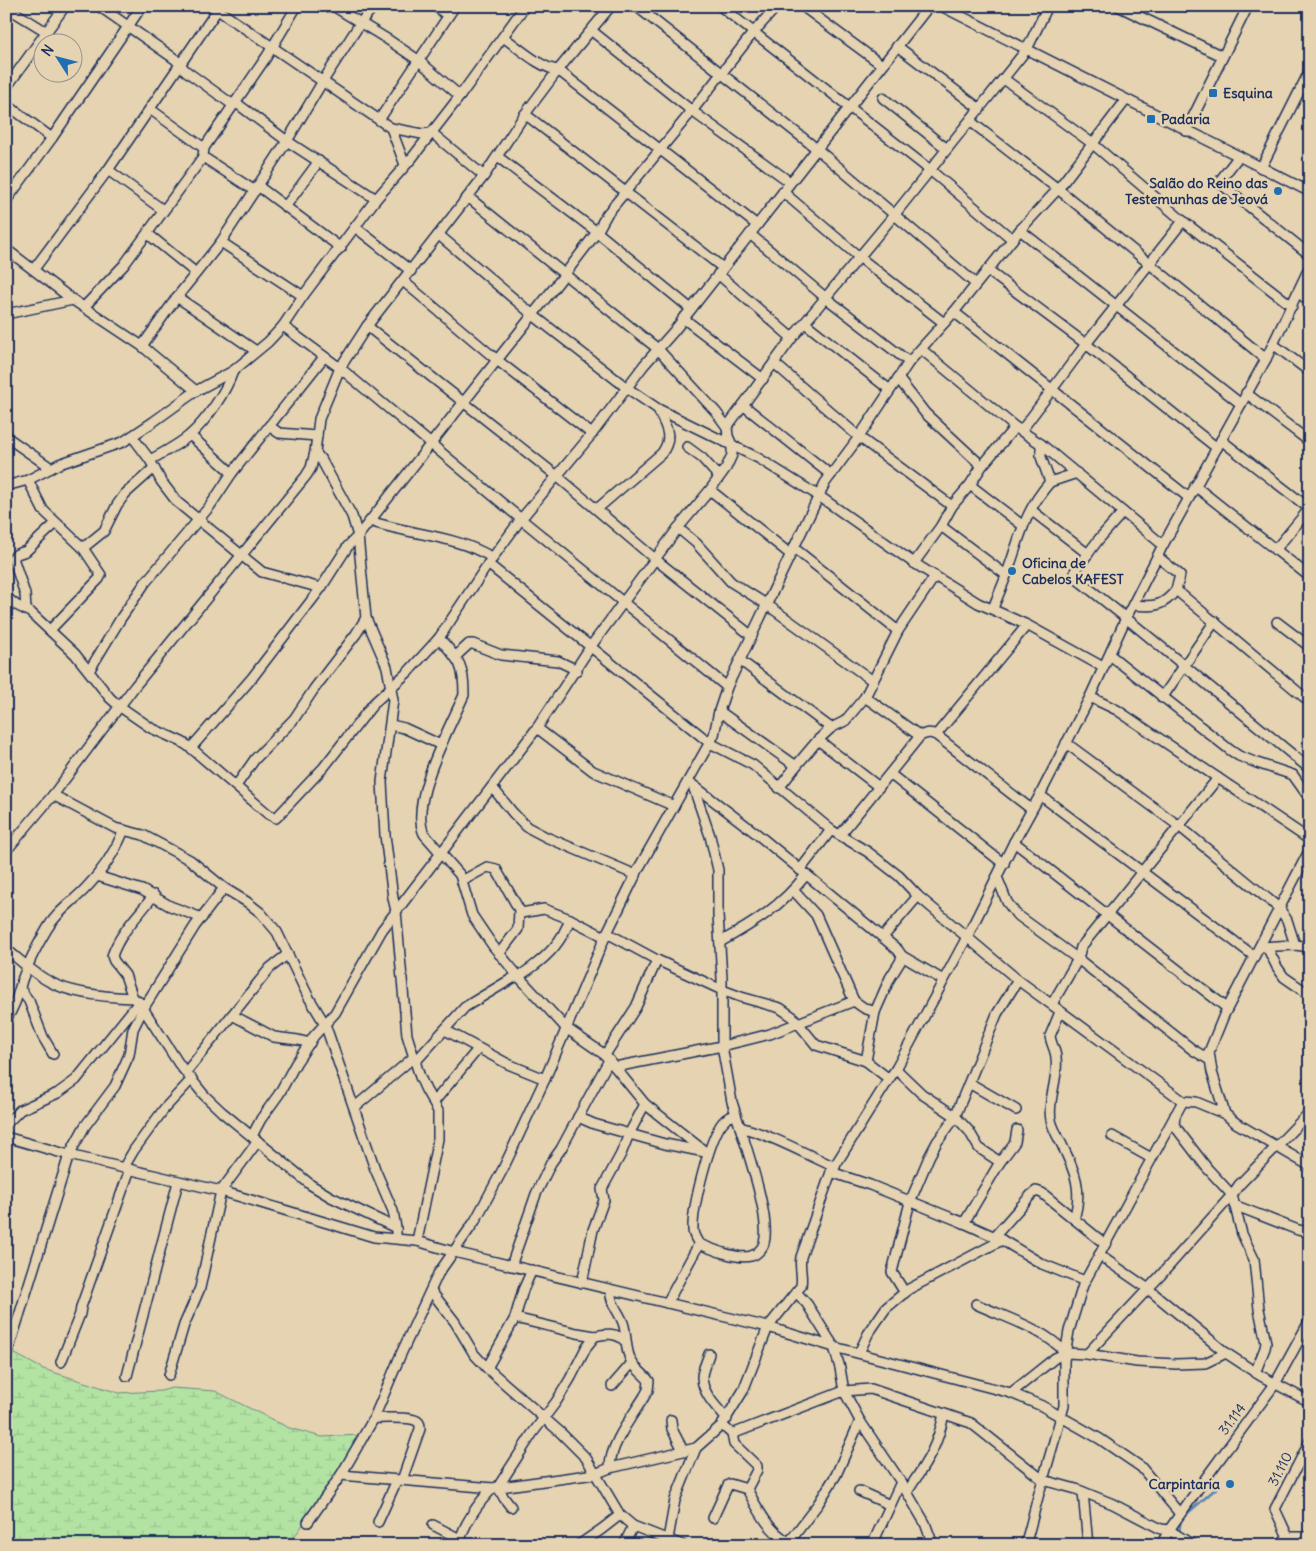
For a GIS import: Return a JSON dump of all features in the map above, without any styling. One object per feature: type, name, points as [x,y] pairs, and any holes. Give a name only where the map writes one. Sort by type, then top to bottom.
[{"type":"street","points":[[6,7],[46,32],[65,6]]},
{"type":"street","points":[[99,6],[175,59],[186,71],[287,141],[376,199]]},
{"type":"street","points":[[6,201],[52,138],[142,6]]},
{"type":"street","points":[[84,307],[124,265],[148,234],[204,152],[297,6]]},
{"type":"street","points":[[333,6],[361,22],[418,60],[460,96]]},
{"type":"street","points":[[142,346],[177,297],[221,242],[361,22],[374,6]]},
{"type":"street","points":[[435,6],[448,16]]},
{"type":"street","points":[[379,120],[454,6]]},
{"type":"street","points":[[6,486],[28,480],[51,468],[123,442],[196,391],[233,371],[268,342],[283,326],[303,296],[376,199],[432,133],[525,6]]},
{"type":"street","points":[[6,851],[53,795],[120,706],[306,476],[311,468],[315,452],[319,419],[340,368],[367,326],[440,235],[498,157],[525,114],[558,70],[611,6]]},
{"type":"street","points":[[636,6],[817,149],[976,284]]},
{"type":"street","points":[[720,6],[930,170],[1012,239]]},
{"type":"street","points":[[191,748],[252,678],[321,588],[348,546],[370,521],[565,274],[597,232],[606,214],[660,151],[753,33],[777,6]]},
{"type":"street","points":[[802,6],[882,65]]},
{"type":"street","points":[[6,597],[26,610],[75,654],[110,698],[151,728],[191,748],[268,814],[276,818],[324,767],[374,703],[439,638],[490,561],[521,519],[592,434],[929,6]]},
{"type":"street","points":[[941,6],[1310,192]]},
{"type":"street","points":[[727,427],[792,338],[1028,49],[1048,6]]},
{"type":"street","points":[[1118,6],[1222,56]]},
{"type":"street","points":[[1186,131],[1248,6]]},
{"type":"street","points":[[34,269],[108,170],[181,65],[217,8],[392,128],[422,134],[432,133],[484,176]]},
{"type":"street","points":[[592,30],[692,111],[790,182]]},
{"type":"street","points":[[503,37],[541,64],[558,70],[757,225]]},
{"type":"street","points":[[897,46],[980,109]]},
{"type":"street","points":[[6,88],[32,52]]},
{"type":"street","points":[[1261,168],[1310,70]]},
{"type":"street","points":[[1004,79],[1093,144],[1184,221],[1292,306]]},
{"type":"street","points":[[883,98],[947,149]]},
{"type":"street","points":[[308,1522],[341,1474],[374,1418],[401,1354],[444,1264],[475,1221],[503,1169],[545,1079],[606,935],[674,806],[691,783],[714,735],[719,711],[728,687],[766,604],[831,475],[909,362],[954,312],[1012,239],[1058,189],[1126,100]]},
{"type":"street","points":[[6,104],[52,138]]},
{"type":"street","points":[[150,109],[204,152],[285,207],[340,248]]},
{"type":"street","points":[[525,114],[625,191],[721,271],[792,338]]},
{"type":"street","points":[[970,121],[1058,189],[1266,359]]},
{"type":"street","points":[[392,128],[405,166]]},
{"type":"street","points":[[1239,156],[1222,178],[1221,184],[1310,255]]},
{"type":"street","points":[[498,157],[597,232],[691,309]]},
{"type":"street","points":[[285,207],[319,161]]},
{"type":"street","points":[[108,170],[163,210]]},
{"type":"street","points":[[783,192],[860,257],[944,323]]},
{"type":"street","points":[[169,1374],[184,1326],[200,1288],[221,1191],[255,1138],[261,1119],[279,1094],[296,1063],[335,1013],[382,930],[537,728],[577,670],[591,646],[678,528],[710,490],[732,456],[732,445],[727,427],[658,349],[468,197]]},
{"type":"street","points":[[914,563],[941,526],[952,506],[970,485],[982,466],[1018,429],[1052,388],[1184,221]]},
{"type":"street","points":[[355,227],[411,270]]},
{"type":"street","points":[[1020,230],[1241,404]]},
{"type":"street","points":[[148,234],[196,273]]},
{"type":"street","points":[[750,234],[826,298],[909,362]]},
{"type":"street","points":[[440,235],[533,315],[627,388],[658,409],[758,458],[819,496],[914,563],[978,602],[1027,625],[1103,668]]},
{"type":"street","points":[[221,242],[303,296]]},
{"type":"street","points":[[6,249],[73,300],[142,346],[196,391]]},
{"type":"street","points":[[341,1474],[496,1487],[596,1474],[610,1468],[696,1448],[725,1422],[743,1391],[768,1327],[801,1286],[799,1266],[801,1257],[833,1170],[896,1069],[967,937],[1014,842],[1090,697],[1126,618],[1163,545],[1266,359],[1310,266]]},
{"type":"street","points":[[987,270],[1219,444],[1310,509],[1275,550]]},
{"type":"street","points":[[403,282],[497,360],[592,434]]},
{"type":"street","points":[[1298,292],[1310,302]]},
{"type":"street","points":[[177,297],[256,351]]},
{"type":"street","points":[[6,314],[73,300]]},
{"type":"street","points":[[954,312],[1188,497]]},
{"type":"street","points":[[684,318],[763,380]]},
{"type":"street","points":[[805,323],[890,390]]},
{"type":"street","points":[[283,326],[340,368],[521,519],[728,687]]},
{"type":"street","points":[[367,326],[557,476],[655,559],[752,636]]},
{"type":"street","points":[[1273,344],[1310,372]]},
{"type":"street","points":[[921,350],[1018,429],[1042,444],[1163,545]]},
{"type":"street","points":[[89,671],[145,583],[199,520],[232,473],[324,357]]},
{"type":"street","points":[[774,363],[859,437],[952,506]]},
{"type":"street","points":[[83,548],[104,531],[117,505],[152,464],[190,435],[205,418],[224,391],[233,371]]},
{"type":"street","points":[[898,378],[925,413],[982,466]]},
{"type":"street","points":[[1246,393],[1310,442]]},
{"type":"street","points":[[743,405],[831,475]]},
{"type":"street","points":[[597,509],[662,453],[669,444],[668,434],[658,409]]},
{"type":"street","points":[[269,426],[279,433],[317,436]]},
{"type":"street","points":[[190,435],[232,473]]},
{"type":"street","points":[[132,436],[177,502],[262,572],[267,575],[321,588]]},
{"type":"street","points":[[7,438],[51,468]]},
{"type":"street","points":[[1042,444],[1041,458],[1050,482]]},
{"type":"street","points":[[687,447],[702,458],[719,477]]},
{"type":"street","points":[[315,452],[322,461],[352,516],[358,536],[366,618],[387,667],[393,700],[382,782],[385,835],[396,911],[406,1035],[426,1090],[438,1111],[438,1140],[417,1241]]},
{"type":"street","points":[[993,608],[1022,525],[1039,495],[1050,482],[1077,473]]},
{"type":"street","points":[[28,480],[40,506],[83,548],[101,575],[50,630]]},
{"type":"street","points":[[970,485],[1022,525]]},
{"type":"street","points":[[1195,486],[1310,576]]},
{"type":"street","points":[[710,490],[898,631]]},
{"type":"street","points":[[1030,510],[1088,554]]},
{"type":"street","points":[[1123,512],[1075,571],[1077,579],[1184,664],[1306,766],[1293,774]]},
{"type":"street","points":[[370,521],[390,528],[462,543],[482,551],[490,561],[591,646],[710,742],[753,765],[831,830],[881,862],[899,876],[918,896],[1018,980],[1052,1004],[1060,1012],[1183,1101],[1196,1102],[1225,1114],[1236,1123],[1277,1145],[1310,1166]]},
{"type":"street","points":[[26,610],[25,594],[13,558],[17,554],[26,551],[56,523]]},
{"type":"street","points":[[941,526],[1006,575]]},
{"type":"street","points":[[678,528],[696,543],[731,582],[766,604],[873,681]]},
{"type":"street","points":[[1133,605],[1149,607],[1158,605],[1169,599],[1176,590],[1180,575],[1158,557]]},
{"type":"street","points":[[779,788],[818,740],[831,728],[845,722],[865,697],[898,631],[936,576]]},
{"type":"street","points":[[1176,590],[1310,702]]},
{"type":"street","points":[[236,786],[255,759],[294,719],[366,618]]},
{"type":"street","points":[[1162,698],[1215,621]]},
{"type":"street","points":[[1277,622],[1310,647]]},
{"type":"street","points":[[936,735],[1027,625]]},
{"type":"street","points":[[439,638],[456,656],[462,669],[464,695],[425,785],[421,818],[421,828],[424,834],[460,876],[472,915],[499,954],[519,977],[566,1028],[610,1061],[644,1104],[707,1153]]},
{"type":"street","points":[[456,656],[468,644],[473,644],[501,656],[558,661],[577,670]]},
{"type":"street","points":[[1110,655],[1162,698],[1239,756],[1293,774],[1310,798]]},
{"type":"street","points":[[741,661],[831,728]]},
{"type":"street","points":[[865,697],[920,736]]},
{"type":"street","points":[[1090,697],[1117,710],[1310,840]]},
{"type":"street","points":[[719,711],[796,766]]},
{"type":"street","points":[[391,725],[411,731],[441,745]]},
{"type":"street","points":[[537,728],[593,771],[674,806]]},
{"type":"street","points":[[840,835],[920,736],[926,733],[936,735],[1031,809]]},
{"type":"street","points":[[818,740],[879,787]]},
{"type":"street","points":[[1066,743],[1179,826],[1279,908],[1287,920],[1295,945]]},
{"type":"street","points":[[890,774],[1004,864]]},
{"type":"street","points":[[1052,1004],[1078,959],[1081,947],[1218,778]]},
{"type":"street","points":[[691,783],[757,834],[898,950],[902,956],[943,980]]},
{"type":"street","points":[[691,783],[710,836],[718,870],[722,1046],[735,1115],[764,1215],[764,1243],[759,1252],[751,1256],[721,1252],[699,1244],[693,1232],[696,1200],[707,1153],[725,1120],[735,1115]]},
{"type":"street","points":[[492,786],[513,813],[527,827],[636,875]]},
{"type":"street","points":[[53,795],[115,828],[150,839],[190,860],[224,888],[247,902],[277,932],[308,996],[325,1024],[393,1211],[396,1233]]},
{"type":"street","points":[[1040,795],[1254,956]]},
{"type":"street","points":[[6,1019],[12,1012],[28,966],[52,922],[60,911],[97,876],[124,830]]},
{"type":"street","points":[[720,942],[756,922],[793,890],[831,830]]},
{"type":"street","points":[[1014,842],[1228,1008]]},
{"type":"street","points":[[1225,1114],[1209,1052],[1228,1008],[1254,956],[1263,947],[1279,908],[1310,849]]},
{"type":"street","points":[[462,882],[488,867],[496,869],[519,911],[518,929],[499,954]]},
{"type":"street","points":[[97,876],[154,895],[170,906],[202,918]]},
{"type":"street","points":[[997,877],[1007,902],[1016,914],[1078,959],[1193,1050],[1210,1060]]},
{"type":"street","points":[[6,1124],[20,1110],[58,1093],[76,1080],[138,1003],[224,888]]},
{"type":"street","points":[[793,890],[816,915],[854,1001],[864,1008],[875,1012]]},
{"type":"street","points":[[154,895],[118,942],[112,956],[114,961],[125,975],[138,1003],[204,1095],[311,1185],[396,1233],[454,1252],[768,1327],[834,1347],[1011,1393],[1042,1406],[1141,1467],[1180,1514]]},
{"type":"street","points":[[882,937],[918,896]]},
{"type":"street","points":[[519,911],[522,913],[544,909],[606,935],[722,990],[772,1005],[786,1012],[816,1045],[866,1061],[889,1079]]},
{"type":"street","points":[[354,1107],[415,1059],[466,1007],[513,978],[519,977],[546,958],[557,946],[570,919]]},
{"type":"street","points":[[1263,947],[1295,945],[1310,947]]},
{"type":"street","points":[[1263,947],[1284,977],[1310,995]]},
{"type":"street","points":[[6,949],[47,981],[66,989],[138,1003]]},
{"type":"street","points":[[60,1362],[80,1314],[127,1168],[159,1116],[232,1015],[270,968],[288,954]]},
{"type":"street","points":[[866,1061],[875,1012],[902,956]]},
{"type":"street","points":[[511,1266],[536,1194],[551,1163],[610,1061],[657,960]]},
{"type":"street","points":[[905,1293],[892,1272],[910,1202],[929,1157],[955,1116],[997,1014],[1018,980]]},
{"type":"street","points":[[20,989],[29,1001],[43,1037],[53,1054]]},
{"type":"street","points":[[610,1061],[722,1046],[770,1034],[854,1001]]},
{"type":"street","points":[[6,1358],[9,1339],[69,1155],[85,1126],[115,1086],[129,1055],[138,1003]]},
{"type":"street","points":[[1060,1012],[1050,1036],[1056,1057],[1051,1120],[1056,1134],[1073,1166],[1076,1177],[1078,1206],[1074,1219]]},
{"type":"street","points":[[232,1015],[274,1037],[298,1040],[310,1044]]},
{"type":"street","points":[[445,1030],[508,1064],[545,1079]]},
{"type":"street","points":[[434,1102],[478,1049]]},
{"type":"street","points":[[896,1069],[922,1094],[955,1116],[969,1131],[979,1148],[1000,1162]]},
{"type":"street","points":[[969,1083],[1016,1110]]},
{"type":"street","points":[[1025,1545],[1064,1406],[1064,1361],[1069,1331],[1085,1281],[1183,1101]]},
{"type":"street","points":[[582,1283],[593,1230],[604,1200],[602,1189],[621,1154],[644,1104]]},
{"type":"street","points":[[1087,1354],[1147,1288],[1233,1200],[1238,1185],[1310,1112]]},
{"type":"street","points":[[1175,1113],[1174,1124],[1233,1200],[1242,1234],[1254,1259],[1259,1309],[1266,1343],[1255,1372]]},
{"type":"street","points":[[578,1116],[594,1124],[665,1144],[707,1153]]},
{"type":"street","points":[[740,1127],[802,1150],[833,1170],[964,1223],[998,1238],[1042,1264],[1085,1281]]},
{"type":"street","points":[[964,1223],[1000,1162],[1015,1142],[1017,1130]]},
{"type":"street","points":[[1112,1136],[1151,1158]]},
{"type":"street","points":[[6,1137],[69,1155],[221,1191],[374,1237],[396,1233]]},
{"type":"street","points":[[126,1376],[178,1182]]},
{"type":"street","points":[[859,1353],[868,1334],[886,1308],[905,1293],[998,1238],[1036,1191],[1042,1192],[1105,1244]]},
{"type":"street","points":[[1233,1200],[1298,1230],[1310,1232]]},
{"type":"street","points":[[667,1303],[699,1244]]},
{"type":"street","points":[[1099,1255],[1147,1288],[1226,1353],[1275,1384],[1310,1402]]},
{"type":"street","points":[[487,1368],[515,1318],[523,1290],[532,1270]]},
{"type":"street","points":[[610,1468],[611,1457],[620,1437],[648,1390],[649,1380],[632,1364],[625,1341],[624,1326],[610,1296],[611,1290]]},
{"type":"street","points":[[431,1291],[455,1322],[474,1354],[586,1458],[620,1515],[633,1526],[680,1544]]},
{"type":"street","points":[[797,1293],[834,1347],[844,1391],[860,1421],[901,1482],[925,1523],[930,1543]]},
{"type":"street","points":[[976,1304],[1030,1328],[1056,1343],[1066,1353]]},
{"type":"street","points":[[515,1318],[595,1336],[613,1334],[621,1336],[625,1341]]},
{"type":"street","name":"31.114","points":[[1161,1545],[1180,1514],[1275,1384],[1310,1320]]},
{"type":"street","points":[[433,1525],[459,1542],[470,1519],[487,1494],[496,1487],[570,1379],[587,1346],[595,1336]]},
{"type":"street","points":[[1011,1393],[1055,1358],[1066,1353],[1087,1354],[1138,1362],[1176,1364],[1205,1363],[1226,1353]]},
{"type":"street","points":[[709,1354],[702,1378],[706,1393],[732,1434],[734,1444],[757,1466],[757,1470],[747,1489]]},
{"type":"street","points":[[612,1386],[632,1364]]},
{"type":"street","points":[[732,1434],[844,1391],[871,1389],[971,1423],[1043,1480],[1083,1492],[1113,1504],[1161,1529],[1169,1530],[1193,1545]]},
{"type":"street","points":[[907,1492],[932,1455],[940,1434],[944,1414]]},
{"type":"street","points":[[374,1418],[405,1419],[417,1421],[420,1425],[399,1480],[378,1522]]},
{"type":"street","points":[[671,1420],[672,1430],[684,1452]]},
{"type":"street","points":[[788,1544],[818,1504],[836,1475],[860,1421]]},
{"type":"street","name":"31.110","points":[[1288,1537],[1275,1509],[1310,1441]]},
{"type":"street","points":[[668,1538],[675,1500],[696,1448]]},
{"type":"street","points":[[872,1545],[901,1482]]},
{"type":"street","points":[[713,1518],[728,1485],[747,1489],[763,1518],[788,1544],[798,1545]]},
{"type":"street","points":[[496,1487],[511,1507]]},
{"type":"street","points":[[859,1491],[890,1505]]},
{"type":"street","points":[[1083,1492],[1088,1545]]},
{"type":"street","points":[[579,1545],[620,1515]]},
{"type":"street","points":[[624,1545],[633,1526]]},
{"type":"street","points":[[1279,1545],[1288,1537],[1310,1537]]},
{"type":"green space","points":[[6,1349],[43,1369],[119,1393],[161,1391],[172,1388],[215,1391],[289,1428],[322,1437],[360,1435],[326,1492],[292,1540],[301,1545],[6,1545]]},
{"type":"waterway","points":[[1179,1533],[1181,1519],[1220,1485]]},
{"type":"place","name":"Esquina","points":[[1213,93]]},
{"type":"place","name":"Padaria","points":[[1151,119]]},
{"type":"place","name":"Salão do Reino das Testemunhas de Jeová","points":[[1278,191]]},
{"type":"place","name":"Oficina de Cabelos KAFEST","points":[[1012,571]]},
{"type":"place","name":"Carpintaria","points":[[1230,1484]]}]
